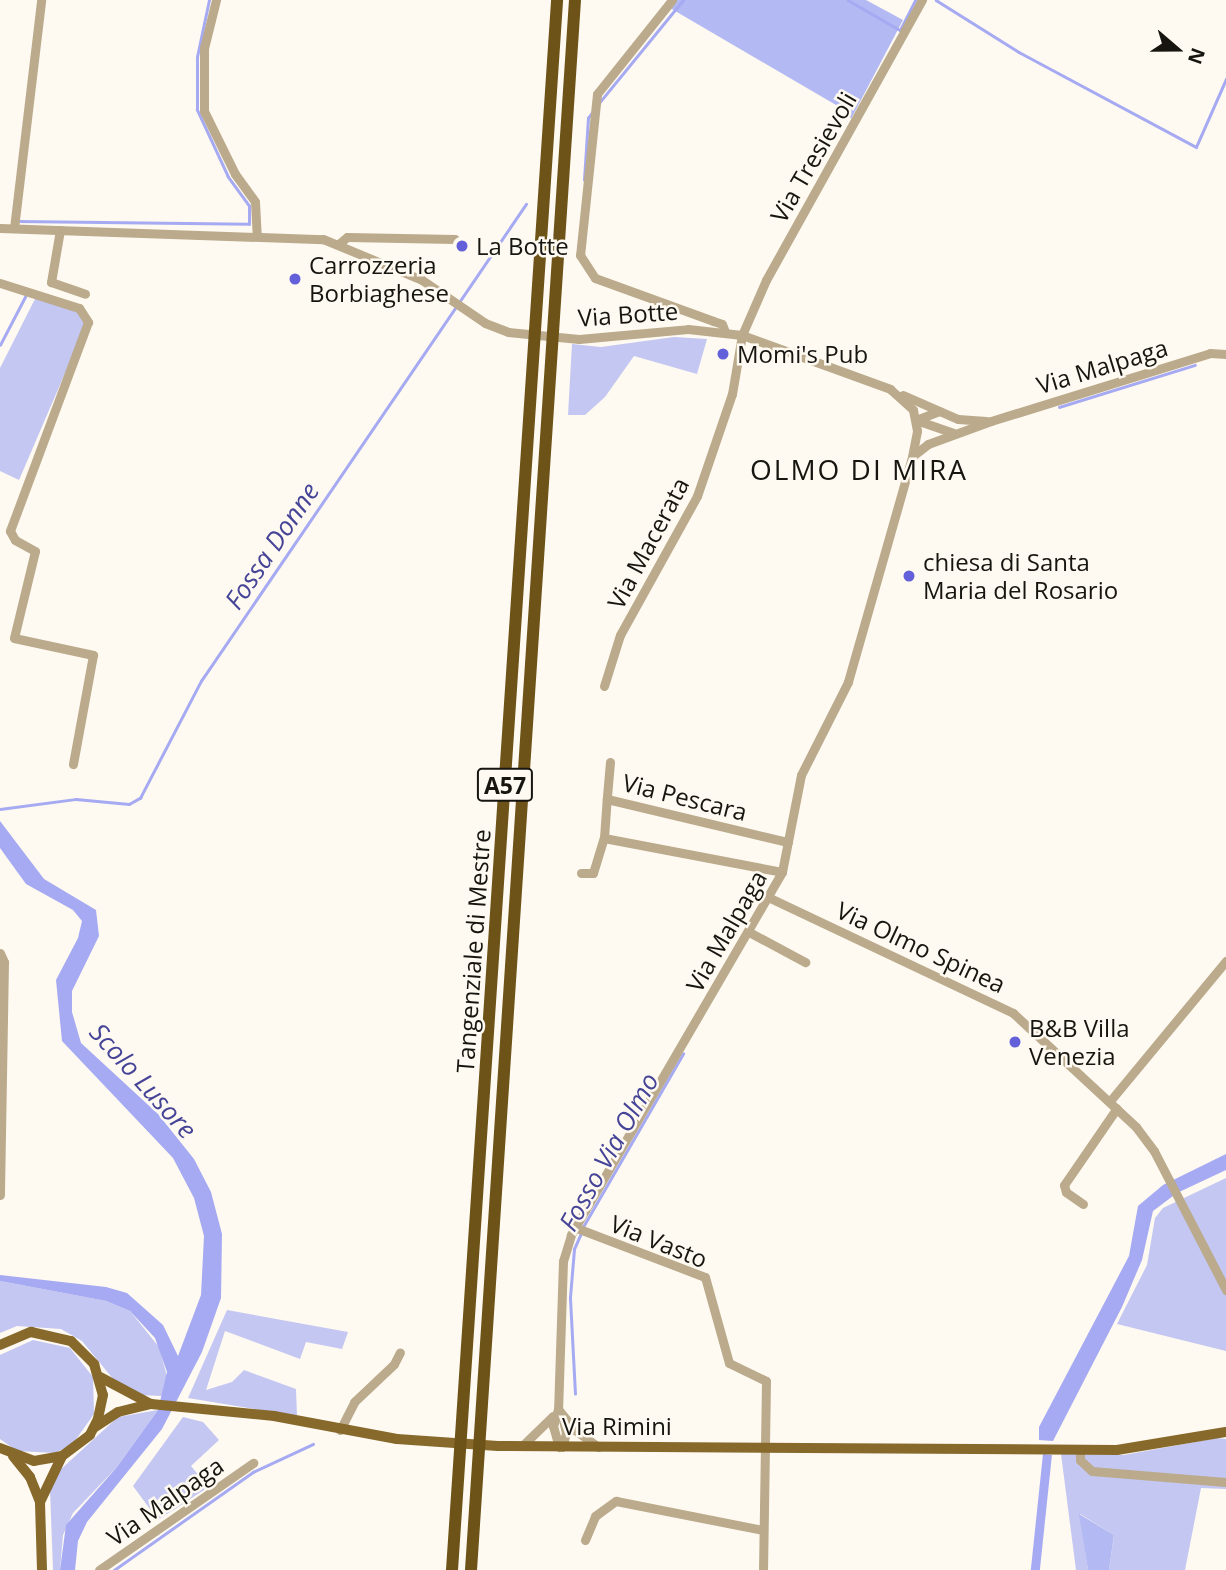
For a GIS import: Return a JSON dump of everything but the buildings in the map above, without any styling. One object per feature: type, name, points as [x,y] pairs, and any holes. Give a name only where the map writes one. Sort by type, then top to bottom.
[{"type":"highway","name":"Tangenziale di Mestre","points":[[452,1570],[557,0]]},
{"type":"highway","name":"Tangenziale di Mestre","points":[[471,1570],[575,0]]},
{"type":"main road","points":[[3,1342],[31,1332],[56,1335],[84,1351],[100,1377],[121,1392],[155,1404]]},
{"type":"main road","points":[[95,1427],[102,1404],[100,1377]]},
{"type":"main road","name":"Via Rimini","points":[[155,1404],[274,1416],[340,1430],[498,1446],[768,1446],[863,1451],[1135,1448],[1226,1432]]},
{"type":"main road","points":[[0,1448],[13,1456],[34,1461],[62,1456],[82,1444],[95,1427],[118,1412],[155,1404]]},
{"type":"main road","points":[[13,1456],[30,1478],[40,1502],[42,1570]]},
{"type":"main road","points":[[40,1502],[62,1456]]},
{"type":"street","points":[[14,228],[41,0]]},
{"type":"street","points":[[216,0],[205,37],[204,111],[235,174],[255,202],[257,235]]},
{"type":"street","points":[[671,0],[600,88],[596,100],[596,119],[580,223],[584,267],[606,283],[722,324],[724,332]]},
{"type":"street","name":"Via Tresievoli","points":[[741,335],[788,238],[838,157],[922,0]]},
{"type":"street","name":"Via Botte","points":[[0,228],[257,235],[340,243],[458,301],[485,323],[508,332],[579,339],[688,329],[724,332],[741,335],[899,394]]},
{"type":"street","points":[[60,230],[51,282],[85,294]]},
{"type":"street","name":"Via Botte","points":[[340,243],[347,237],[456,239]]},
{"type":"street","points":[[0,283],[79,308],[88,322],[10,531],[15,540],[35,551],[14,638],[93,655],[73,764]]},
{"type":"street","name":"Via Macerata","points":[[604,686],[620,635],[697,496],[732,394],[741,335]]},
{"type":"street","name":"Via Malpaga","points":[[912,457],[928,444],[991,421],[1210,353],[1226,354]]},
{"type":"street","points":[[899,394],[915,420],[955,434]]},
{"type":"street","name":"Via Malpaga","points":[[899,394],[967,421],[991,421]]},
{"type":"street","points":[[915,420],[926,412],[941,411]]},
{"type":"street","name":"Via Malpaga","points":[[560,1447],[553,1431],[558,1409],[563,1261],[770,898],[782,872],[801,775],[848,682],[912,457],[915,420]]},
{"type":"street","name":"Via Pescara","points":[[610,762],[607,799],[788,842]]},
{"type":"street","points":[[581,873],[593,873],[604,838],[607,799]]},
{"type":"street","points":[[604,838],[782,872]]},
{"type":"street","name":"Via Olmo Spinea","points":[[770,898],[1004,1006],[1113,1104],[1154,1151],[1226,1290]]},
{"type":"street","points":[[749,932],[805,962]]},
{"type":"street","points":[[0,1195],[1,953]]},
{"type":"street","points":[[1083,1204],[1066,1192],[1065,1185],[1113,1104],[1226,961]]},
{"type":"street","name":"Via Vasto","points":[[579,1229],[705,1277],[729,1363],[766,1381],[768,1446]]},
{"type":"street","points":[[340,1430],[354,1402],[394,1364],[400,1352]]},
{"type":"street","points":[[522,1446],[544,1429],[558,1409],[575,1430],[598,1447]]},
{"type":"street","points":[[763,1570],[762,1530],[768,1446]]},
{"type":"street","points":[[1080,1449],[1080,1460],[1092,1471],[1226,1482]]},
{"type":"street","name":"Via Malpaga","points":[[99,1570],[253,1464]]},
{"type":"street","points":[[584,1540],[595,1516],[616,1501],[762,1530]]},
{"type":"shaded area","points":[[676,0],[866,0],[903,20],[851,119],[848,112],[670,8]]},
{"type":"shaded area","points":[[36,297],[87,315],[87,322],[19,480],[0,471],[0,368]]},
{"type":"shaded area","points":[[674,337],[707,339],[697,374],[634,356],[605,397],[585,415],[568,415],[572,344],[601,347]]},
{"type":"shaded area","points":[[0,821],[44,879],[96,910],[99,936],[72,991],[72,1012],[81,1043],[158,1114],[194,1159],[211,1192],[222,1234],[221,1298],[202,1352],[162,1429],[87,1522],[78,1541],[75,1570],[60,1570],[66,1525],[117,1467],[158,1410],[167,1372],[155,1338],[130,1311],[106,1301],[0,1281],[0,1275],[106,1287],[127,1293],[163,1325],[178,1356],[201,1295],[204,1236],[194,1198],[173,1158],[62,1041],[56,980],[78,938],[82,921],[73,910],[26,884],[0,848]]},
{"type":"shaded area","points":[[1226,1154],[1226,1170],[1177,1193],[1153,1211],[1142,1260],[1122,1307],[1053,1441],[1039,1440],[1039,1427],[1129,1256],[1138,1206],[1163,1185]]},
{"type":"shaded area","points":[[1226,1178],[1226,1351],[1117,1324],[1147,1265],[1155,1218],[1163,1208]]},
{"type":"shaded area","points":[[0,1281],[106,1301],[130,1311],[159,1347],[168,1380],[162,1396],[138,1395],[118,1385],[82,1341],[61,1329],[17,1326],[0,1333]]},
{"type":"shaded area","points":[[227,1310],[348,1332],[342,1349],[306,1342],[300,1359],[225,1331],[206,1390],[232,1382],[244,1370],[296,1389],[297,1416],[188,1398]]},
{"type":"shaded area","points":[[33,1340],[70,1348],[93,1377],[94,1414],[72,1445],[55,1453],[17,1451],[0,1439],[0,1355]]},
{"type":"shaded area","points":[[158,1410],[117,1467],[73,1513],[63,1535],[60,1570],[53,1570],[50,1489],[59,1471],[118,1417]]},
{"type":"shaded area","points":[[183,1417],[203,1422],[219,1440],[191,1466],[206,1484],[204,1490],[158,1520],[133,1486]]},
{"type":"shaded area","points":[[1217,1438],[1226,1439],[1226,1489],[1201,1488],[1185,1570],[1109,1570],[1114,1535],[1080,1514],[1088,1570],[1076,1570],[1061,1454],[1124,1455]]},
{"type":"shaded area","points":[[1043,1454],[1052,1455],[1040,1570],[1031,1570]]},
{"type":"shaded area","points":[[1079,1514],[1114,1535],[1109,1570],[1088,1570]]},
{"type":"waterway","points":[[17,221],[249,224],[249,206],[228,177],[197,110],[197,57],[209,0]]},
{"type":"waterway","name":"Fossa Donne","points":[[599,103],[683,0]]},
{"type":"waterway","points":[[848,0],[900,30],[915,0]]},
{"type":"waterway","points":[[936,0],[1019,52],[1196,147],[1226,79]]},
{"type":"waterway","name":"Fossa Donne","points":[[584,180],[588,118],[593,111]]},
{"type":"waterway","name":"Fossa Donne","points":[[0,809],[76,799],[129,804],[140,798],[201,681],[526,204]]},
{"type":"waterway","points":[[0,345],[25,297]]},
{"type":"waterway","name":"Fosso Via Olmo","points":[[1059,407],[1195,365]]},
{"type":"waterway","name":"Fosso Via Olmo","points":[[583,1227],[683,1054]]},
{"type":"waterway","name":"Fosso Via Olmo","points":[[575,1394],[570,1297],[574,1249],[581,1233]]},
{"type":"waterway","name":"Fosso Via Olmo","points":[[114,1570],[253,1472],[313,1444]]},
{"type":"place","name":"La Botte","points":[[462,246]]},
{"type":"place","name":"Carrozzeria Borbiaghese","points":[[295,279]]},
{"type":"place","name":"Momi's Pub","points":[[723,354]]},
{"type":"place","name":"chiesa di Santa Maria del Rosario","points":[[909,576]]},
{"type":"place","name":"B&B Villa Venezia","points":[[1015,1042]]},
{"type":"district","name":"OLMO DI MIRA","points":[[859,469]]},
{"type":"water label","name":"Scolo Lusore","points":[[143,1081]]}]
